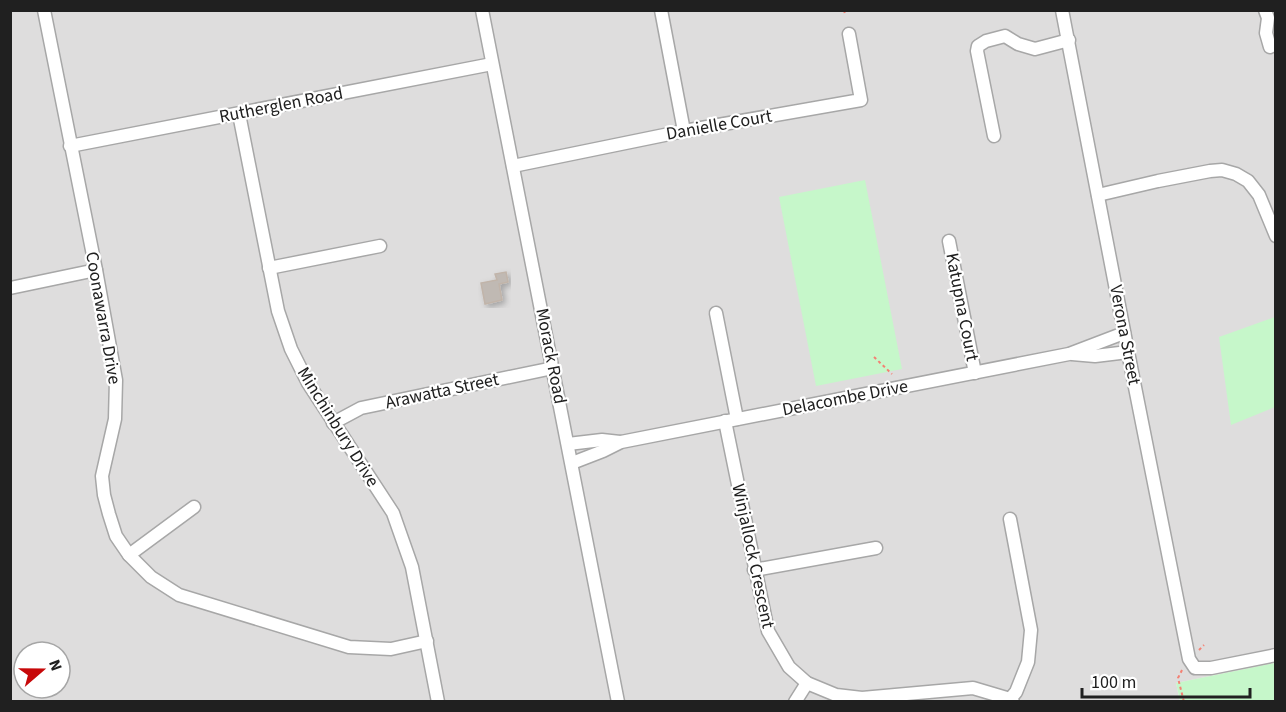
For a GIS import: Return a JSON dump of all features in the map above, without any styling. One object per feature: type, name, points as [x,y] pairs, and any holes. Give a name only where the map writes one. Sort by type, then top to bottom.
[{"type":"street","name":"Coonawarra Drive","points":[[44,10],[116,380],[115,419],[102,476],[104,495],[116,536],[129,555],[151,577],[179,595],[349,647],[391,649],[427,641]]},
{"type":"street","name":"Morack Road","points":[[482,10],[618,702]]},
{"type":"street","points":[[661,10],[684,131]]},
{"type":"street","name":"Verona Street","points":[[1062,10],[1189,659]]},
{"type":"street","points":[[1265,10],[1268,18],[1266,33],[1270,47]]},
{"type":"street","name":"Danielle Court","points":[[513,166],[684,131],[861,100],[849,34]]},
{"type":"street","points":[[994,136],[978,46],[986,41],[1005,36],[1018,44],[1035,49],[1069,40]]},
{"type":"street","name":"Rutherglen Road","points":[[70,146],[492,64]]},
{"type":"street","name":"Minchinbury Drive","points":[[239,114],[278,311],[291,349],[308,383],[393,513],[412,567],[438,702]]},
{"type":"street","points":[[1098,195],[1158,181],[1222,170],[1248,181],[1259,195],[1275,236]]},
{"type":"street","name":"Katupna Court","points":[[949,241],[975,373]]},
{"type":"street","points":[[269,268],[380,246]]},
{"type":"street","points":[[10,288],[96,270]]},
{"type":"street","name":"Winjallock Crescent","points":[[716,313],[754,570],[768,631],[789,667],[807,683],[836,695],[862,698],[973,688],[1012,700]]},
{"type":"street","name":"Delacombe Drive","points":[[572,463],[621,442],[1069,354],[1124,333]]},
{"type":"street","name":"Delacombe Drive","points":[[1069,354],[1095,356],[1128,352]]},
{"type":"street","name":"Arawatta Street","points":[[333,423],[361,408],[553,368]]},
{"type":"street","name":"Delacombe Drive","points":[[568,444],[602,440],[621,442]]},
{"type":"street","points":[[129,555],[194,507]]},
{"type":"street","points":[[1010,519],[1031,630],[1028,662],[1012,700]]},
{"type":"street","points":[[754,570],[876,548]]},
{"type":"street","points":[[1189,659],[1195,668],[1211,668],[1275,655]]},
{"type":"street","points":[[795,702],[807,683]]},
{"type":"path","points":[[874,357],[892,374]]},
{"type":"path","points":[[1184,702],[1178,678],[1189,659]]},
{"type":"shaded area","points":[[10,11],[1275,11],[1275,663],[1176,683],[1180,702],[11,701]]},
{"type":"green space","points":[[865,180],[902,369],[816,386],[779,197]]},
{"type":"green space","points":[[1275,317],[1275,407],[1231,425],[1219,337]]},
{"type":"green space","points":[[1275,663],[1275,701],[1180,701],[1176,683]]},
{"type":"building","points":[[506,272],[508,282],[499,284],[502,300],[485,304],[481,283],[497,280],[495,274]]}]
